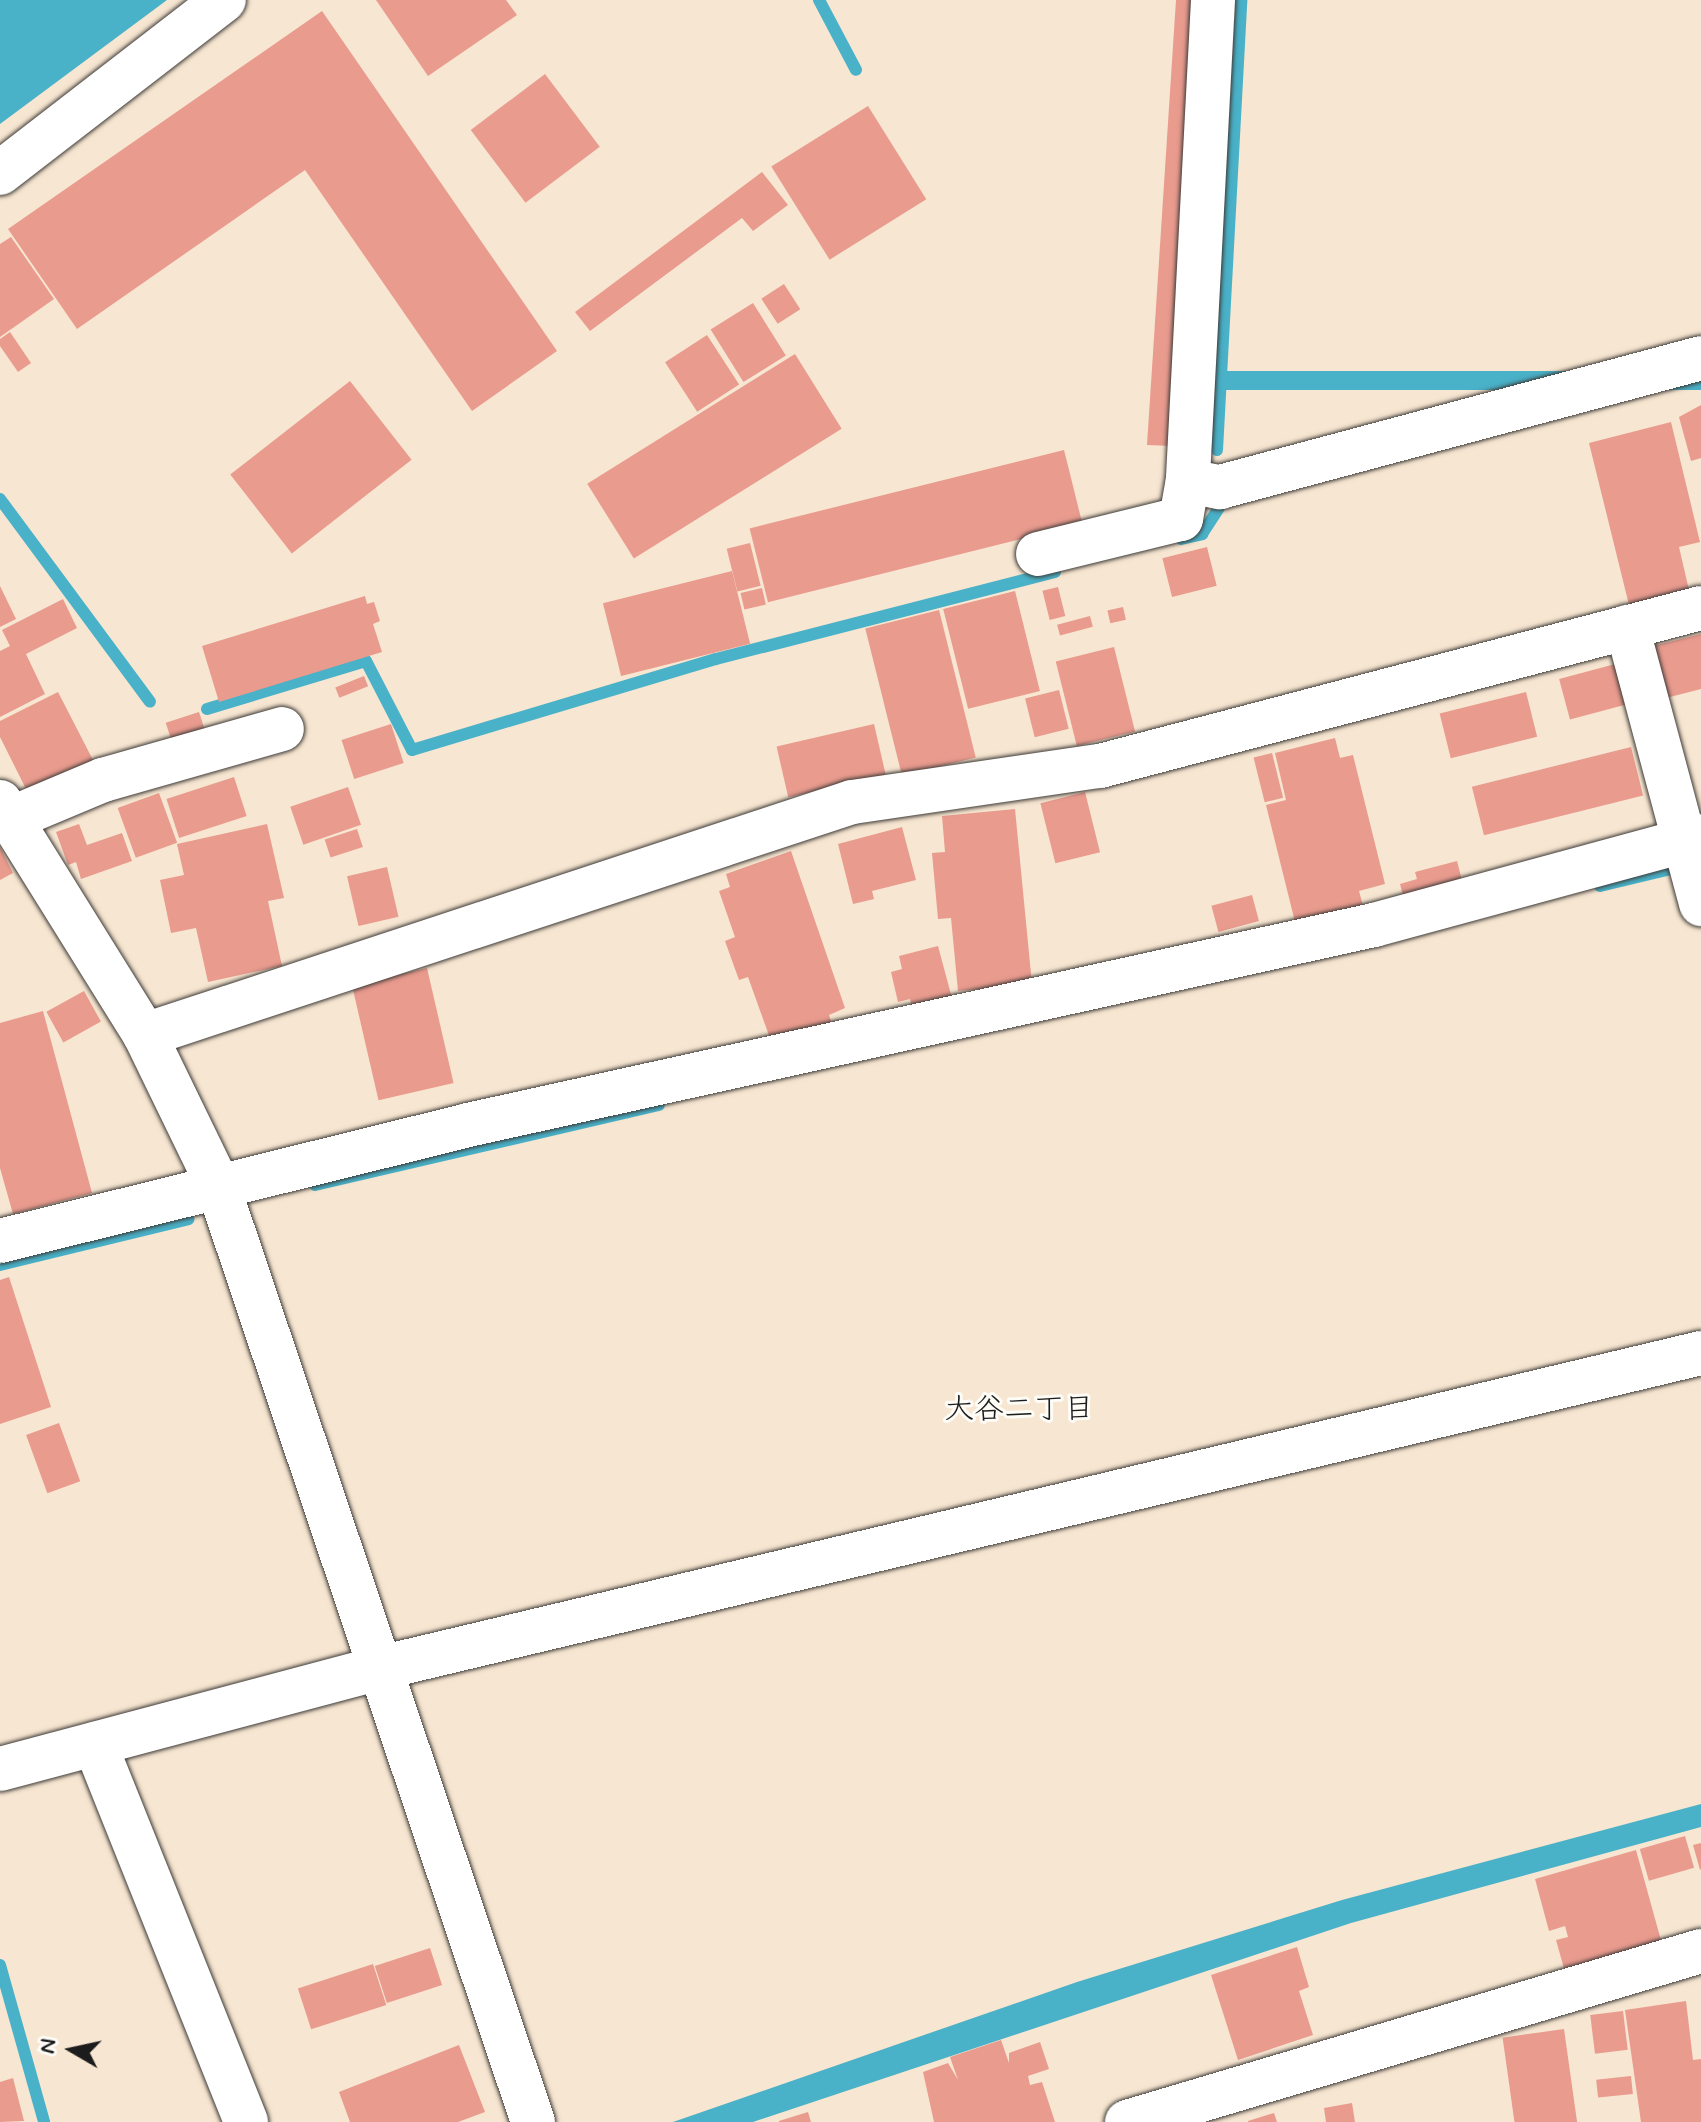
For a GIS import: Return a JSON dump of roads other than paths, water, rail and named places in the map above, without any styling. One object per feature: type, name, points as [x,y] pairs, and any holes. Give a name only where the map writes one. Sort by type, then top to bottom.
[{"type":"street","points":[[0,173],[224,0]]},
{"type":"street","points":[[1038,554],[1181,519],[1188,481],[1213,0]]},
{"type":"street","points":[[1188,481],[1220,487],[1701,358]]},
{"type":"street","points":[[145,1035],[852,802],[1100,766],[1701,608]]},
{"type":"street","points":[[1627,627],[1692,838],[1701,904]]},
{"type":"street","points":[[282,729],[5,811],[145,1035],[217,1183],[384,1667],[533,2122]]},
{"type":"street","points":[[0,1241],[217,1183],[1374,925],[1692,838]]},
{"type":"street","points":[[0,1769],[384,1667],[1701,1353]]},
{"type":"street","points":[[95,1744],[246,2122]]},
{"type":"street","points":[[1127,2122],[1701,1951]]},
{"type":"water","points":[[0,0],[167,0],[0,124]]},
{"type":"water","points":[[1177,371],[1701,371],[1701,390],[1177,390]]},
{"type":"water","points":[[1701,1804],[1701,1827],[1351,1923],[753,2122],[673,2122],[1077,1982],[1342,1900]]},
{"type":"waterway","points":[[819,0],[856,70]]},
{"type":"waterway","points":[[1217,450],[1241,0]]},
{"type":"waterway","points":[[0,499],[150,702]]},
{"type":"waterway","points":[[1181,539],[1202,534],[1219,508]]},
{"type":"waterway","points":[[207,709],[366,661],[412,750],[716,659],[1055,572]]},
{"type":"waterway","points":[[1600,886],[1671,869]]},
{"type":"waterway","points":[[315,1185],[659,1105]]},
{"type":"waterway","points":[[0,1265],[188,1219]]},
{"type":"waterway","points":[[0,1965],[44,2122]]},
{"type":"district","name":"大谷二丁目","points":[[1019,1410]]}]
